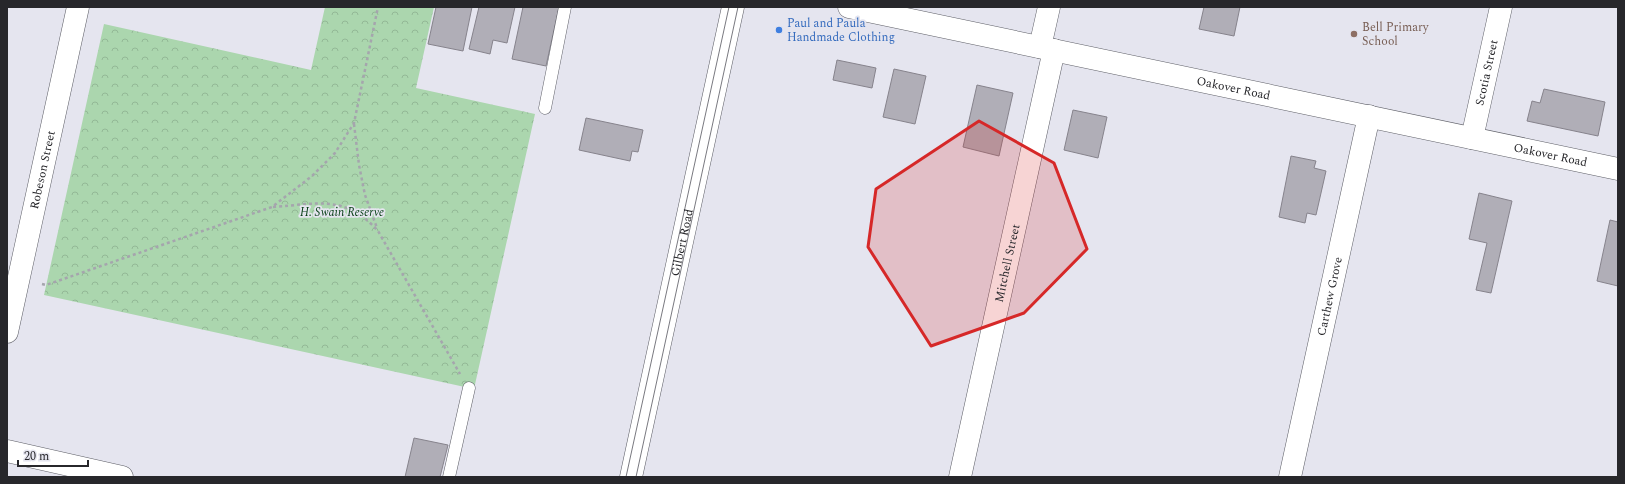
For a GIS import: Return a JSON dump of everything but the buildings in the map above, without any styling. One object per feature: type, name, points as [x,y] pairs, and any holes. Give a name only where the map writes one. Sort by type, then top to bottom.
[{"type":"street","name":"Gilbert Road","points":[[631,477],[734,7]]},
{"type":"street","name":"Oakover Road","points":[[850,7],[900,12],[1047,48],[1618,169]]},
{"type":"street","name":"Mitchell Street","points":[[960,477],[1047,48],[1049,7]]},
{"type":"street","name":"Scotia Street","points":[[1472,138],[1501,7]]},
{"type":"street","name":"Robeson Street","points":[[7,332],[11,294],[73,8]]},
{"type":"street","name":"Carthew Grove","points":[[1290,477],[1369,116]]},
{"type":"street","points":[[7,451],[122,477]]},
{"type":"lane","points":[[545,108],[565,7]]},
{"type":"lane","points":[[449,477],[469,388]]},
{"type":"path","points":[[378,7],[354,123],[359,165],[365,195],[378,230],[469,388]]},
{"type":"path","points":[[272,207],[312,176],[335,153],[354,123]]},
{"type":"path","points":[[42,284],[46,285],[54,283],[272,207],[328,203],[344,206],[366,218],[378,230]]},
{"type":"highlighted area","points":[[979,121],[1054,163],[1087,249],[1024,313],[931,346],[868,247],[876,189]]},
{"type":"green space","name":"H. Swain Reserve","points":[[325,7],[434,7],[416,88],[535,114],[474,389],[44,295],[104,24],[311,70]]},
{"type":"tram line","points":[[626,477],[729,7]]},
{"type":"tram line","points":[[636,477],[738,7]]},
{"type":"place","name":"Paul and Paula Handmade Clothing","points":[[779,30]]},
{"type":"place","name":"Bell Primary School","points":[[1354,34]]}]
